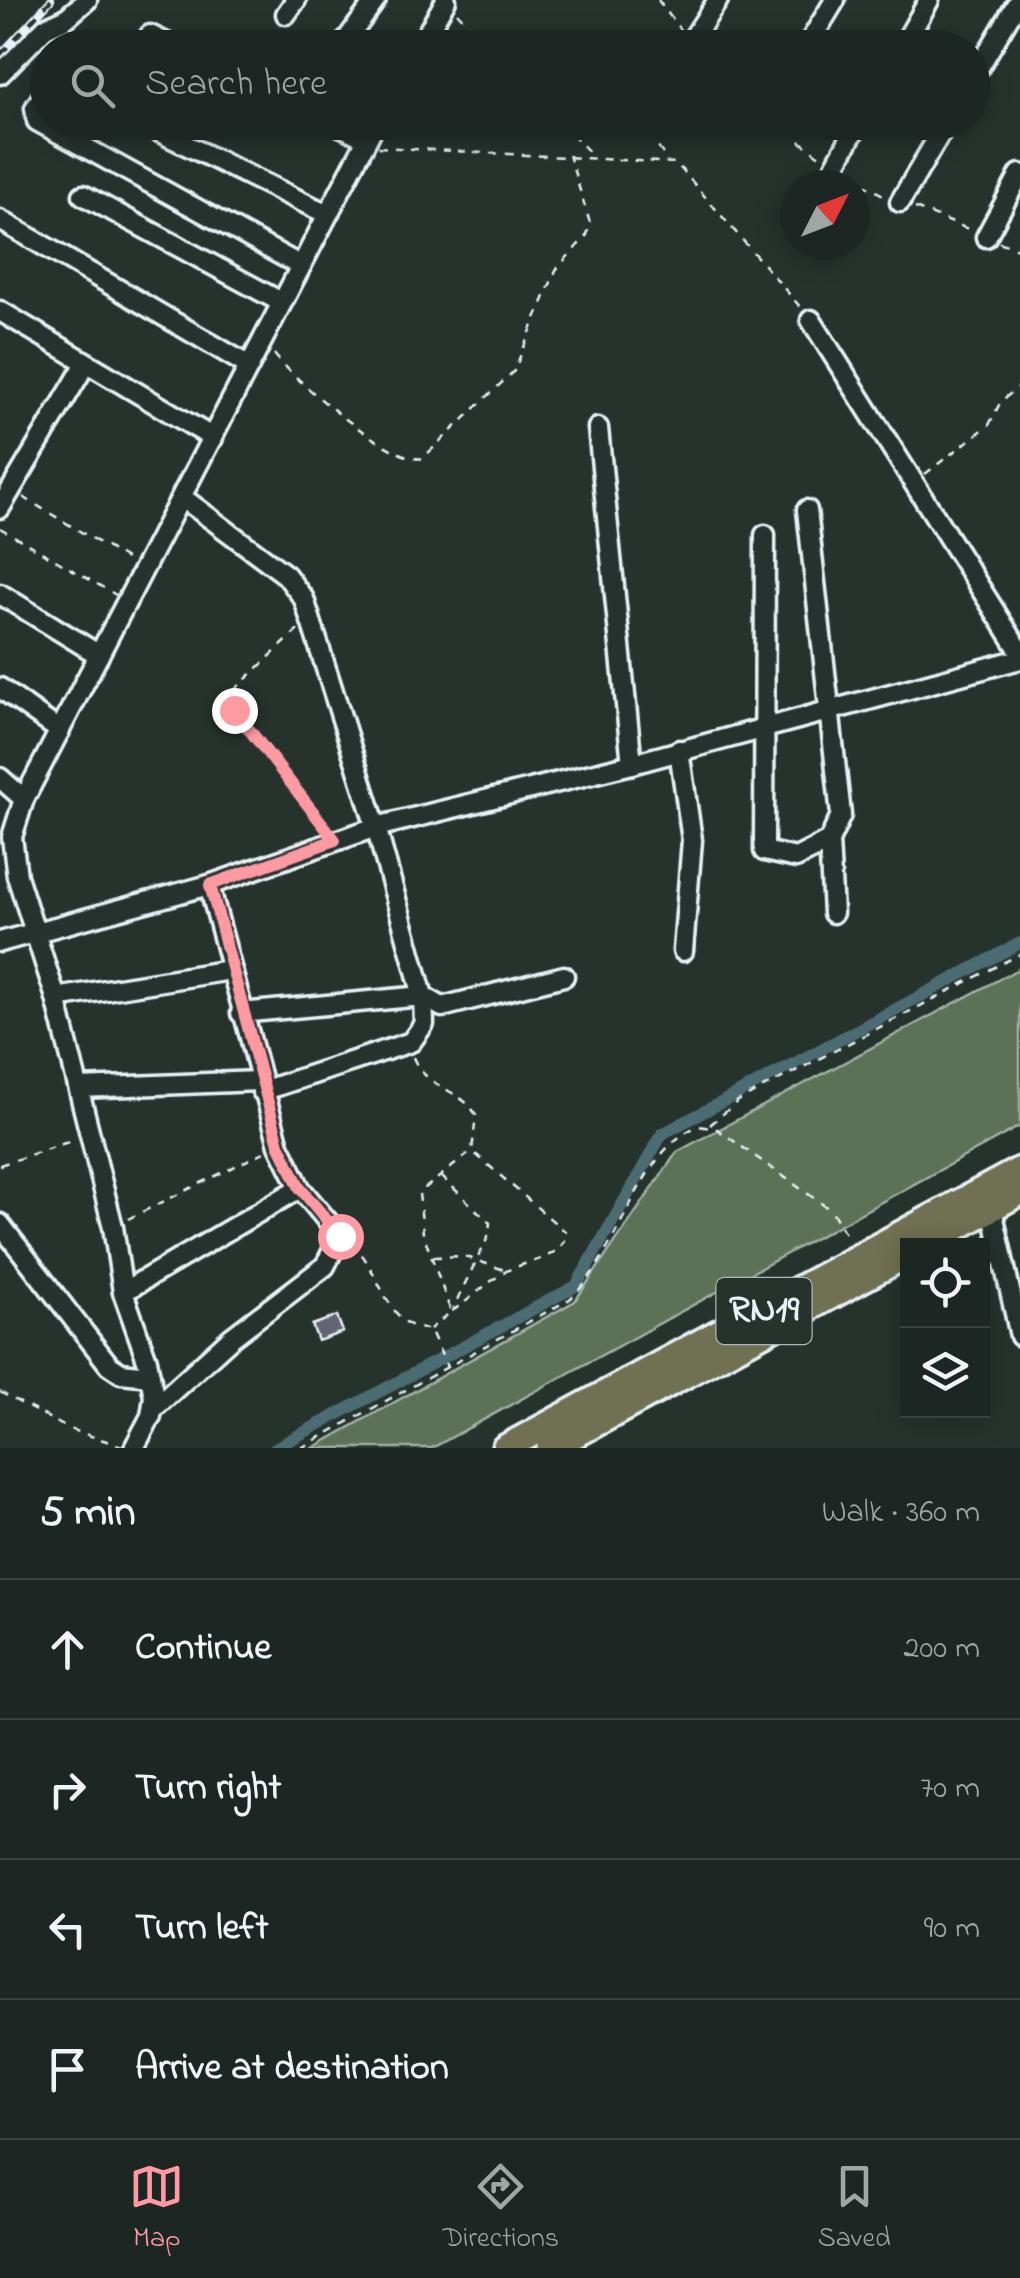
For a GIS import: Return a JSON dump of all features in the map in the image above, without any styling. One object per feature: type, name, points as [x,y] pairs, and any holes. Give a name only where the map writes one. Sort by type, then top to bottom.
[{"type":"highway","name":"RN19","points":[[933,1238],[1020,1170]]},
{"type":"highway","name":"RN19","points":[[506,1448],[855,1260],[989,1197],[1020,1192]]},
{"type":"highway","name":"RN19","points":[[550,1448],[900,1258]]},
{"type":"street","points":[[43,30],[65,20],[88,0]]},
{"type":"street","points":[[354,30],[376,0]]},
{"type":"street","points":[[428,30],[446,0]]},
{"type":"street","points":[[698,30],[718,0]]},
{"type":"street","points":[[817,30],[835,0]]},
{"type":"street","points":[[912,30],[929,0]]},
{"type":"street","points":[[990,49],[1019,0]]},
{"type":"street","points":[[0,74],[30,43]]},
{"type":"street","points":[[72,140],[299,265]]},
{"type":"street","points":[[176,140],[325,213]]},
{"type":"street","points":[[154,1408],[150,1376],[123,1292],[113,1226],[79,1088],[12,851],[12,837],[24,799],[366,140]]},
{"type":"street","points":[[834,166],[849,140]]},
{"type":"street","points":[[900,202],[936,140]]},
{"type":"street","points":[[986,237],[1020,174]]},
{"type":"street","points":[[83,195],[281,302]]},
{"type":"street","points":[[0,220],[249,366]]},
{"type":"street","points":[[0,311],[84,365],[213,438]]},
{"type":"street","points":[[811,320],[1020,651]]},
{"type":"street","points":[[0,508],[84,365]]},
{"type":"street","points":[[598,428],[632,764]]},
{"type":"street","points":[[79,1088],[260,1086],[411,1042],[424,1024],[422,996],[376,827],[314,625],[296,585],[183,498]]},
{"type":"street","points":[[807,510],[841,815],[829,842],[833,913]]},
{"type":"street","points":[[765,534],[764,851],[796,858],[829,842]]},
{"type":"street","points":[[0,594],[100,656]]},
{"type":"street","points":[[0,942],[210,885],[376,827],[632,764],[1020,659]]},
{"type":"street","points":[[0,688],[60,731]]},
{"type":"street","points":[[678,750],[692,840],[682,951]]},
{"type":"street","points":[[3,787],[24,799]]},
{"type":"street","points":[[132,1448],[154,1408],[217,1350],[326,1266],[340,1236],[300,1188],[279,1144],[260,1086],[210,885]]},
{"type":"street","points":[[56,998],[230,970]]},
{"type":"street","points":[[241,1014],[422,996],[442,1007],[564,976]]},
{"type":"street","points":[[123,1292],[300,1188]]},
{"type":"street","points":[[989,1197],[1020,1336]]},
{"type":"street","points":[[0,1224],[109,1366],[121,1373],[150,1376]]},
{"type":"path","points":[[446,0],[474,30]]},
{"type":"path","points":[[658,0],[681,30]]},
{"type":"path","points":[[408,140],[569,156],[667,160]]},
{"type":"path","points":[[578,140],[593,156]]},
{"type":"path","points":[[652,140],[667,160],[683,170],[811,320]]},
{"type":"path","points":[[265,334],[275,355],[302,382],[401,457],[422,458],[514,372],[556,270],[588,235],[590,223],[569,156]]},
{"type":"path","points":[[916,481],[989,425],[1001,401],[1020,386]]},
{"type":"path","points":[[13,491],[144,570]]},
{"type":"path","points":[[0,528],[128,602]]},
{"type":"path","points":[[314,625],[286,638],[226,698],[335,840]]},
{"type":"path","points":[[301,1448],[576,1294],[595,1274],[664,1149],[685,1131],[709,1126],[738,1102],[1020,954]]},
{"type":"path","points":[[411,1042],[419,1072],[472,1108],[476,1115],[472,1151],[421,1189],[419,1198],[431,1257],[451,1312]]},
{"type":"path","points":[[709,1126],[832,1211],[842,1224],[855,1260]]},
{"type":"path","points":[[0,1165],[90,1134]]},
{"type":"path","points":[[113,1226],[279,1144]]},
{"type":"path","points":[[340,1236],[373,1268],[396,1316],[414,1329],[430,1329],[507,1271],[541,1261],[560,1248],[568,1234],[472,1151]]},
{"type":"path","points":[[440,1175],[490,1222],[451,1312]]},
{"type":"path","points":[[431,1257],[450,1254],[507,1271]]},
{"type":"path","points":[[430,1329],[446,1366]]},
{"type":"path","points":[[0,1392],[69,1429],[132,1448]]},
{"type":"green space","points":[[1020,968],[1020,1126],[432,1448],[313,1448],[575,1301],[677,1152]]},
{"type":"building","points":[[337,1316],[343,1332],[318,1341],[312,1325]]},
{"type":"waterway","points":[[275,1448],[576,1286],[662,1134],[1020,943]]},
{"type":"railway","points":[[0,55],[51,0]]},
{"type":"route","points":[[234,710],[335,840],[210,885],[259,1081],[279,1144],[300,1188],[340,1236]]}]
